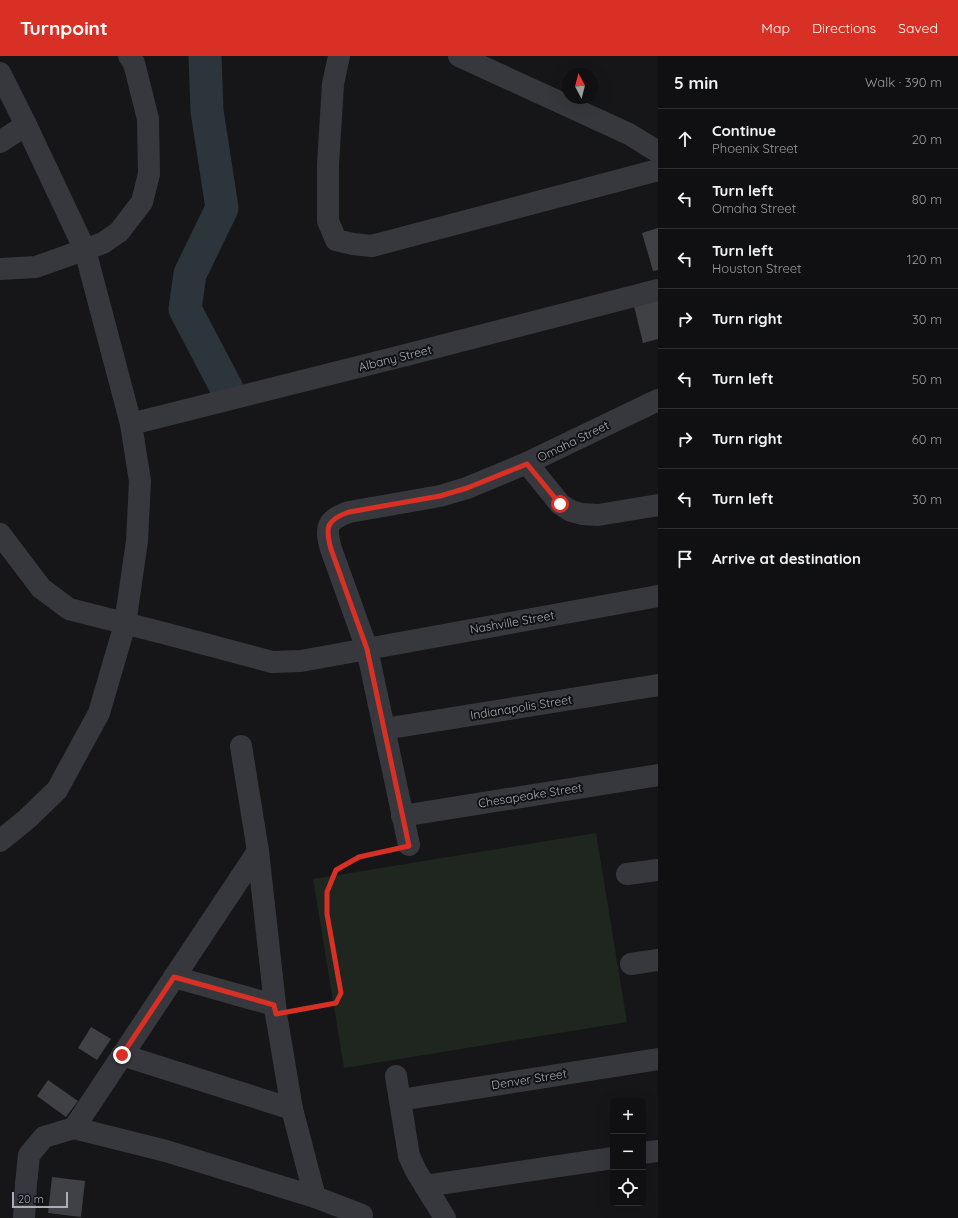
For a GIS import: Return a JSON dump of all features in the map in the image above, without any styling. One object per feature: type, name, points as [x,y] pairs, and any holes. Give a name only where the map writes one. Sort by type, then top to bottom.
[{"type":"street","points":[[0,269],[36,267],[103,243],[119,232],[142,202],[148,174],[148,119],[134,63],[130,56]]},
{"type":"street","points":[[339,56],[333,84],[328,164],[328,221],[336,240],[372,246],[658,170]]},
{"type":"street","points":[[459,56],[629,134],[658,152]]},
{"type":"street","points":[[0,74],[86,250],[131,424],[140,481],[137,541],[125,624],[99,714],[58,790],[27,819],[0,841]]},
{"type":"street","points":[[0,142],[26,125]]},
{"type":"street","name":"Albany Street","points":[[131,424],[658,290]]},
{"type":"street","name":"Omaha Street","points":[[367,649],[331,549],[328,536],[329,525],[337,516],[349,512],[440,496],[467,488],[527,464],[658,400]]},
{"type":"street","points":[[527,464],[560,504],[571,511],[582,514],[598,515],[658,505]]},
{"type":"street","name":"Nashville Street","points":[[0,534],[40,588],[69,609],[272,662],[301,661],[658,596]]},
{"type":"street","points":[[367,649],[409,846]]},
{"type":"street","name":"Indianapolis Street","points":[[384,729],[658,685]]},
{"type":"street","points":[[241,746],[258,851],[275,1010],[292,1109],[315,1197]]},
{"type":"street","name":"Chesapeake Street","points":[[402,816],[658,775]]},
{"type":"street","points":[[74,1128],[258,851]]},
{"type":"street","points":[[627,874],[658,870]]},
{"type":"street","points":[[631,964],[658,960]]},
{"type":"street","points":[[174,977],[275,1010]]},
{"type":"street","points":[[122,1055],[292,1109]]},
{"type":"street","name":"Denver Street","points":[[400,1100],[658,1059]]},
{"type":"street","points":[[396,1076],[409,1156],[416,1171],[445,1218]]},
{"type":"street","points":[[24,1218],[29,1155],[44,1137],[74,1128],[166,1151],[315,1197],[362,1215]]},
{"type":"street","points":[[646,1153],[658,1151]]},
{"type":"street","points":[[425,1186],[610,1158]]},
{"type":"path","points":[[275,1010],[336,1003],[341,993],[327,914],[327,892],[336,870],[359,857],[409,846]]},
{"type":"shaded area","points":[[596,833],[627,1022],[344,1068],[313,879]]},
{"type":"building","points":[[658,228],[658,270],[653,271],[642,233]]},
{"type":"building","points":[[658,300],[658,339],[643,343],[634,306]]},
{"type":"building","points":[[91,1027],[111,1039],[97,1060],[78,1048]]},
{"type":"building","points":[[48,1080],[78,1101],[66,1117],[37,1096]]},
{"type":"building","points":[[52,1177],[85,1181],[81,1217],[48,1213]]},
{"type":"waterway","points":[[205,56],[207,111],[222,208],[190,274],[185,309],[227,389]]},
{"type":"route","points":[[122,1055],[174,977],[274,1005],[276,1014],[336,1003],[341,993],[327,914],[327,892],[336,870],[359,857],[409,846],[367,649],[331,549],[328,536],[329,525],[337,516],[349,512],[440,496],[467,488],[527,464],[560,504]]}]
